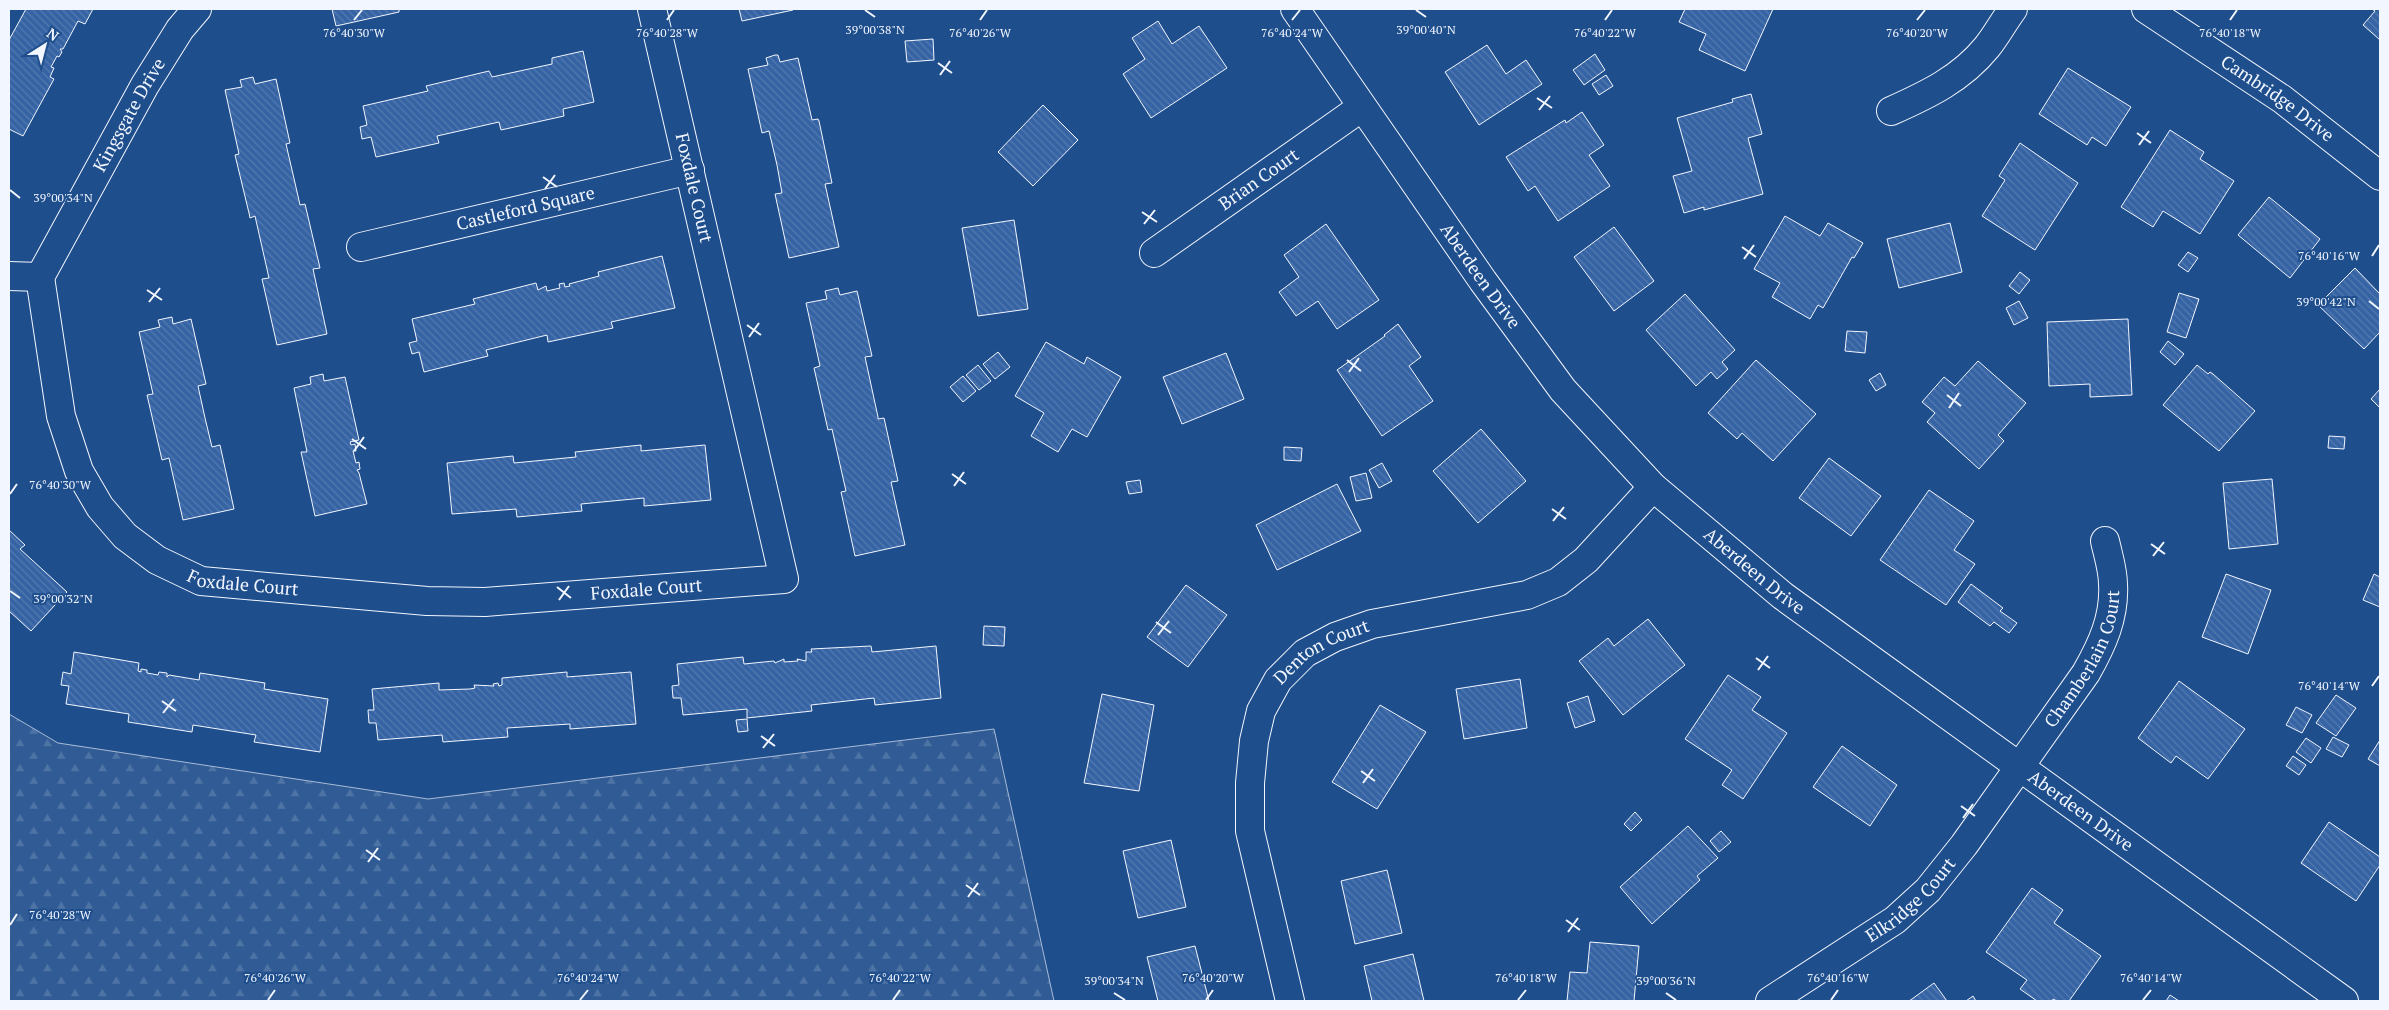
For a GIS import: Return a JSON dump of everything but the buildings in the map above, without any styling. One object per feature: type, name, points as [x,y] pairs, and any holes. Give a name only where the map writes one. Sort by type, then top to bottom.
[{"type":"street","name":"Kingsgate Drive","points":[[40,277],[145,85],[180,29],[196,9]]},
{"type":"street","name":"Foxdale Court","points":[[40,277],[61,416],[78,471],[100,507],[125,536],[157,560],[201,581],[427,602],[484,602],[784,579],[652,9]]},
{"type":"street","name":"Aberdeen Drive","points":[[1295,9],[1362,108],[1562,390],[1654,488],[1783,596],[2344,1001]]},
{"type":"street","points":[[1891,111],[1934,91],[1961,73],[1987,47],[2013,9]]},
{"type":"street","name":"Cambridge Drive","points":[[2146,9],[2282,98],[2380,176]]},
{"type":"street","name":"Brian Court","points":[[1154,253],[1362,108]]},
{"type":"street","name":"Castleford Square","points":[[361,247],[690,170]]},
{"type":"street","points":[[9,276],[40,277]]},
{"type":"street","name":"Denton Court","points":[[1290,1001],[1250,831],[1250,783],[1254,741],[1262,711],[1278,680],[1305,653],[1335,637],[1372,624],[1527,596],[1558,582],[1586,560],[1654,488]]},
{"type":"street","name":"Chamberlain Court","points":[[2020,767],[2086,673],[2101,646],[2110,618],[2113,584],[2105,541]]},
{"type":"street","name":"Elkridge Court","points":[[1770,1001],[1895,920],[1928,890],[1964,845],[2020,767]]},
{"type":"green space","points":[[9,714],[58,743],[428,799],[994,729],[1054,1001],[9,1001]]}]
